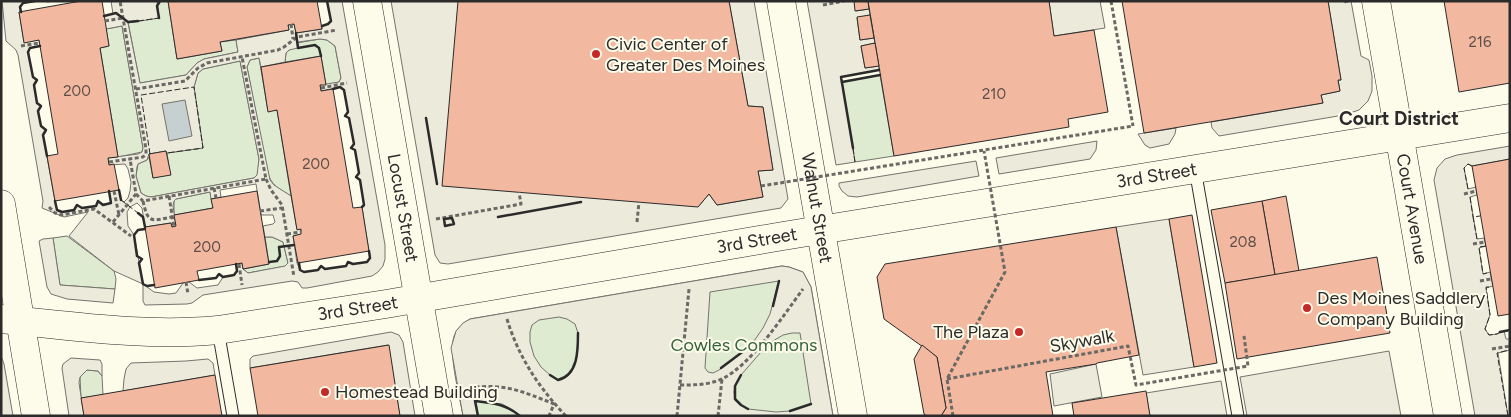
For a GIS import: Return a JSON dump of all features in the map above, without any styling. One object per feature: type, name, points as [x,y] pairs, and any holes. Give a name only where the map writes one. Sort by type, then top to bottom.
[{"type":"main road","name":"Locust Street","points":[[366,1],[439,416]]},
{"type":"main road","name":"Walnut Street","points":[[781,1],[853,416]]},
{"type":"main road","name":"Court Avenue","points":[[1376,1],[1448,416]]},
{"type":"main road","name":"3rd Street","points":[[11,320],[153,332],[218,330],[1510,118]]},
{"type":"main road","points":[[1,204],[11,320],[36,416]]},
{"type":"lane","points":[[1195,169],[1238,416]]},
{"type":"lane","points":[[218,330],[233,416]]},
{"type":"path","points":[[109,162],[143,157],[146,154],[120,1]]},
{"type":"path","points":[[823,5],[844,1]]},
{"type":"path","points":[[761,186],[1133,126],[1111,1]]},
{"type":"path","points":[[105,21],[123,18]]},
{"type":"path","points":[[291,24],[294,39]]},
{"type":"path","points":[[136,89],[185,81],[198,68],[207,64],[284,48],[294,39],[337,30]]},
{"type":"path","points":[[21,46],[39,43]]},
{"type":"path","points":[[242,56],[266,179],[270,190],[276,196],[282,208],[294,277]]},
{"type":"path","points":[[320,88],[347,83]]},
{"type":"path","points":[[953,416],[947,379],[1004,272],[984,150]]},
{"type":"path","points":[[130,159],[136,194],[143,201],[146,215],[150,220],[172,217]]},
{"type":"path","points":[[143,201],[266,179]]},
{"type":"path","points":[[214,188],[216,198]]},
{"type":"path","points":[[114,191],[119,215]]},
{"type":"path","points":[[1464,194],[1476,191]]},
{"type":"path","points":[[436,219],[521,204],[519,192]]},
{"type":"path","points":[[113,222],[136,194]]},
{"type":"path","points":[[169,196],[174,227]]},
{"type":"path","points":[[637,222],[639,202]]},
{"type":"path","points":[[49,207],[55,213],[61,215],[94,209],[131,236]]},
{"type":"path","points":[[260,211],[282,208]]},
{"type":"path","points":[[286,234],[301,232]]},
{"type":"path","points":[[1473,244],[1485,242]]},
{"type":"path","points":[[239,264],[242,285]]},
{"type":"path","points":[[1480,281],[1491,279]]},
{"type":"path","points":[[186,282],[188,294]]},
{"type":"path","points":[[677,416],[689,289]]},
{"type":"path","points":[[680,385],[702,385],[722,379],[733,371],[769,335],[802,289]]},
{"type":"path","points":[[507,318],[520,351],[534,377],[554,404],[566,416]]},
{"type":"path","name":"Skywalk","points":[[947,379],[1128,346],[1136,385],[1248,366],[1244,336]]},
{"type":"path","points":[[1492,349],[1510,346]]},
{"type":"path","points":[[718,416],[722,379]]},
{"type":"path","points":[[469,388],[504,387],[554,404]]},
{"type":"path","points":[[549,416],[554,404]]},
{"type":"green space","points":[[157,1],[168,1],[177,59],[222,51],[220,42],[236,40],[238,52],[204,59],[197,63],[186,75],[140,83],[128,22],[159,18]]},
{"type":"green space","points":[[122,26],[143,148],[142,152],[118,157],[100,48],[109,46],[106,29]]},
{"type":"green space","points":[[320,39],[327,40],[335,46],[341,78],[339,82],[326,85],[321,56],[285,62],[286,53],[297,43]]},
{"type":"green space","points":[[259,58],[268,111],[277,110],[291,196],[273,183],[267,170],[247,67],[250,60]]},
{"type":"green space","points":[[240,61],[259,159],[258,175],[254,178],[151,197],[141,193],[136,176],[138,164],[149,157],[153,178],[170,174],[167,153],[203,148],[194,87],[198,73],[203,69]]},
{"type":"green space","points":[[880,75],[894,156],[855,162],[842,82]]},
{"type":"green space","points":[[210,192],[213,208],[174,215],[174,201],[176,199]]},
{"type":"green space","points":[[67,236],[114,271],[116,279],[115,289],[60,285],[53,238]]},
{"type":"green space","points":[[265,237],[272,237],[283,242],[288,263],[286,266],[248,273],[243,269],[269,264]]},
{"type":"green space","name":"Cowles Commons","points":[[782,266],[803,272],[811,287],[833,416],[463,416],[452,349],[453,339],[457,330],[470,319]]},
{"type":"green space","points":[[87,370],[98,371],[102,376],[103,395],[81,398],[80,377]]},
{"type":"shaded area","points":[[2,1],[35,1],[23,3],[20,7],[21,12],[19,12],[24,42],[39,40],[40,46],[30,48],[28,52],[33,77],[37,80],[34,85],[37,103],[41,106],[38,111],[41,126],[46,130],[43,135],[55,201],[57,210],[63,212],[74,210],[77,205],[82,208],[96,206],[98,201],[103,204],[111,203],[109,191],[119,190],[121,200],[124,202],[128,198],[130,191],[131,182],[128,169],[125,164],[109,165],[108,158],[138,154],[142,152],[143,148],[122,26],[106,29],[104,16],[113,14],[111,1],[157,1],[159,18],[128,23],[140,83],[186,75],[197,63],[204,59],[238,52],[236,40],[289,30],[288,25],[294,24],[296,33],[322,29],[322,26],[331,21],[327,1],[342,1],[385,245],[383,266],[372,276],[307,288],[302,288],[298,282],[292,281],[203,295],[192,303],[187,304],[145,305],[143,301],[143,284],[114,271],[69,236],[88,212],[64,217],[42,208],[43,201],[18,55],[16,50],[6,41]],"holes":[[[320,39],[327,40],[335,46],[341,78],[339,82],[320,85],[321,91],[340,87],[344,90],[348,112],[345,116],[349,118],[354,144],[351,148],[355,150],[359,173],[356,177],[360,180],[364,204],[362,207],[370,258],[367,262],[353,264],[348,262],[346,266],[325,269],[321,266],[318,270],[304,272],[300,270],[297,263],[293,236],[301,234],[301,229],[297,229],[291,196],[274,185],[270,180],[247,67],[250,60],[259,58],[261,67],[285,62],[286,53],[289,50],[298,48],[298,42]],[[240,61],[259,159],[257,175],[254,178],[151,197],[141,193],[136,176],[137,167],[138,164],[147,160],[149,154],[203,148],[194,87],[198,73],[203,69]],[[256,184],[261,215],[273,215],[275,222],[263,226],[265,237],[272,237],[283,242],[288,263],[285,266],[248,273],[243,269],[242,263],[236,264],[237,271],[234,275],[223,277],[218,285],[197,288],[186,282],[183,283],[176,293],[154,292],[143,284],[134,235],[128,226],[127,212],[130,207],[137,203],[142,208],[145,227],[171,223],[172,227],[176,226],[173,206],[176,199],[210,192],[211,199],[221,197],[220,190]]]},
{"type":"shaded area","points":[[391,1],[458,1],[698,207],[709,194],[717,205],[763,197],[758,171],[773,170],[763,107],[748,106],[729,1],[754,1],[788,199],[781,208],[448,264],[440,263],[435,255]]},
{"type":"shaded area","points":[[807,1],[854,1],[856,11],[869,9],[870,15],[857,18],[860,40],[874,38],[875,43],[861,46],[865,68],[879,66],[879,70],[841,77],[855,162],[836,165]]},
{"type":"shaded area","points":[[1049,1],[1100,1],[1105,28],[1054,36]]},
{"type":"shaded area","points":[[1328,1],[1344,1],[1345,3],[1351,1],[1361,56],[1369,60],[1372,76],[1372,91],[1368,101],[1359,110],[1344,115],[1219,136],[1212,128],[1211,122],[1323,103],[1321,95],[1340,91],[1338,80],[1341,80]]},
{"type":"shaded area","points":[[185,100],[192,136],[169,141],[162,104]]},
{"type":"shaded area","points":[[1176,128],[1169,144],[1150,148],[1145,145],[1138,134]]},
{"type":"shaded area","points":[[1097,141],[1096,150],[1090,159],[999,174],[996,158]]},
{"type":"shaded area","points":[[1510,146],[1510,159],[1472,166],[1468,164],[1464,168],[1468,189],[1476,187],[1477,195],[1470,197],[1477,239],[1484,238],[1486,246],[1479,248],[1483,274],[1490,272],[1493,286],[1486,288],[1490,315],[1485,329],[1489,335],[1504,331],[1506,339],[1510,339],[1510,350],[1498,353],[1508,416],[1475,416],[1434,180],[1437,168],[1445,159],[1457,155]]},
{"type":"shaded area","points":[[976,161],[979,176],[857,197],[848,196],[839,186],[839,183]]},
{"type":"shaded area","points":[[1169,219],[1194,367],[1143,375],[1116,227]]},
{"type":"shaded area","points":[[53,238],[60,285],[115,289],[113,303],[67,299],[51,294],[47,287],[39,241]]},
{"type":"shaded area","name":"Cowles Commons","points":[[782,266],[789,267],[803,272],[811,287],[833,416],[520,416],[502,404],[476,401],[478,416],[463,416],[451,348],[456,331],[463,323],[470,319]],"holes":[[[779,281],[770,314],[754,341],[719,370],[713,373],[708,372],[705,368],[710,292]],[[559,317],[575,324],[578,333],[575,364],[571,373],[565,378],[558,380],[550,375],[541,367],[534,356],[530,342],[530,332],[532,325],[539,320]],[[800,333],[811,404],[790,411],[776,412],[748,409],[735,399],[735,386],[741,375],[768,344],[783,335]]]},
{"type":"shaded area","points":[[391,332],[399,335],[403,342],[415,416],[400,416],[388,345],[250,368],[250,359],[253,356]]},
{"type":"shaded area","points":[[1389,351],[1401,416],[1247,416],[1240,377]]},
{"type":"shaded area","points":[[1,356],[4,364],[13,416],[1,416]]},
{"type":"shaded area","points":[[71,358],[100,360],[102,364],[102,376],[98,371],[87,370],[80,377],[79,383],[84,416],[69,416],[62,368],[63,364]]},
{"type":"shaded area","points":[[208,359],[213,363],[215,375],[123,391],[126,369],[131,363]]},
{"type":"shaded area","points":[[1096,364],[1102,397],[1054,406],[1050,374]]},
{"type":"shaded area","points":[[1221,381],[1227,416],[1150,416],[1146,393]]},
{"type":"building","points":[[81,1],[102,1],[109,46],[100,48],[118,157],[108,158],[109,165],[114,164],[119,190],[55,201],[47,156],[58,154],[39,40],[24,43],[19,12]]},
{"type":"building","points":[[168,1],[317,1],[322,29],[296,33],[294,24],[288,25],[289,30],[220,42],[222,51],[177,59]]},
{"type":"building","name":"Civic Center of Greater Des Moines","points":[[458,1],[729,1],[748,106],[763,107],[773,170],[758,171],[763,197],[717,205],[709,194],[698,207],[442,186]]},
{"type":"building","points":[[854,1],[868,1],[869,9],[855,11]]},
{"type":"building","points":[[868,1],[1049,1],[1054,36],[1094,30],[1108,112],[1068,119],[1069,127],[894,156]]},
{"type":"building","points":[[1122,1],[1328,1],[1341,80],[1338,80],[1340,91],[1321,95],[1323,103],[1144,133]]},
{"type":"building","points":[[1444,1],[1510,1],[1510,83],[1459,92]]},
{"type":"building","points":[[870,15],[874,38],[860,40],[857,17]]},
{"type":"building","points":[[875,43],[879,66],[865,68],[861,46]]},
{"type":"building","points":[[321,56],[326,85],[320,85],[321,91],[333,89],[353,208],[362,207],[369,251],[298,263],[293,236],[301,234],[301,229],[297,230],[277,110],[268,112],[261,67]]},
{"type":"building","points":[[166,151],[171,175],[153,178],[149,154]]},
{"type":"building","points":[[1510,159],[1510,314],[1498,316],[1472,166]]},
{"type":"building","points":[[257,191],[269,264],[243,269],[242,263],[197,271],[199,280],[155,288],[145,227],[171,223],[172,227],[176,226],[174,215],[213,208],[211,199]]},
{"type":"building","points":[[1286,196],[1299,271],[1275,275],[1262,201]]},
{"type":"building","points":[[1262,201],[1275,275],[1225,283],[1211,210]]},
{"type":"building","points":[[1192,215],[1217,363],[1194,367],[1169,219]]},
{"type":"building","name":"The Plaza","points":[[1116,227],[1139,355],[1046,372],[1053,416],[941,416],[946,408],[937,357],[884,319],[877,277],[885,264]]},
{"type":"building","name":"Des Moines Saddlery Company Building","points":[[1377,257],[1390,333],[1237,359],[1225,283]]},
{"type":"building","name":"Homestead Building","points":[[389,345],[400,416],[258,416],[250,368]]},
{"type":"building","points":[[922,345],[937,357],[946,408],[941,416],[927,416],[924,414],[914,359]]},
{"type":"building","points":[[215,375],[222,416],[84,416],[81,398]]},
{"type":"building","points":[[1146,391],[1150,416],[1074,416],[1072,403]]},
{"type":"fence","points":[[138,21],[159,18]]},
{"type":"fence","points":[[150,154],[141,95],[194,87],[203,148],[167,153]]},
{"type":"fence","points":[[853,148],[855,162]]},
{"type":"fence","points":[[1468,189],[1464,168],[1468,164],[1472,166]]},
{"type":"fence","points":[[1470,197],[1473,217]]},
{"type":"fence","points":[[121,200],[138,213]]},
{"type":"fence","points":[[1477,239],[1473,217],[1480,216]]},
{"type":"fence","points":[[1486,246],[1479,247],[1483,274],[1487,273]]},
{"type":"fence","points":[[1489,287],[1486,287],[1490,315],[1485,329],[1489,335],[1500,332]]},
{"type":"fence","points":[[1508,416],[1497,353],[1509,350]]},
{"type":"wall","points":[[21,12],[20,7],[23,3],[35,1]]},
{"type":"wall","points":[[159,18],[157,6],[160,1]]},
{"type":"wall","points":[[322,26],[331,21],[327,1]]},
{"type":"wall","points":[[104,16],[116,13],[128,22],[138,21]]},
{"type":"wall","points":[[296,33],[298,48],[315,45],[319,48],[321,56]]},
{"type":"wall","points":[[40,46],[30,48],[28,52],[33,77],[37,80],[34,85],[37,103],[41,106],[38,111],[41,126],[46,130],[43,135],[47,156]]},
{"type":"wall","points":[[853,148],[841,77],[879,70]]},
{"type":"wall","points":[[842,82],[880,75]]},
{"type":"wall","points":[[333,89],[340,87],[344,90],[348,112],[345,116],[349,118],[354,144],[351,148],[355,150],[359,173],[356,177],[360,180],[364,205],[362,207]]},
{"type":"wall","points":[[426,118],[437,184]]},
{"type":"wall","points":[[119,190],[121,200]]},
{"type":"wall","points":[[55,201],[57,210],[62,212],[74,210],[77,205],[82,208],[96,206],[98,201],[103,205],[111,203],[109,191]]},
{"type":"wall","points":[[498,217],[581,202]]},
{"type":"wall","points":[[138,213],[143,217],[145,227]]},
{"type":"wall","points":[[452,218],[454,224],[445,226],[444,219],[452,218]]},
{"type":"wall","points":[[145,229],[138,230],[134,235],[137,256],[142,259],[139,263],[143,284],[147,286],[154,285]]},
{"type":"wall","points":[[269,262],[277,261],[280,256],[279,247],[294,245]]},
{"type":"wall","points":[[299,263],[300,270],[304,272],[318,270],[321,266],[325,269],[346,266],[348,262],[353,264],[367,262],[370,258],[369,251]]},
{"type":"wall","points":[[199,280],[216,278],[219,274],[223,277],[234,275],[237,271],[236,264]]},
{"type":"wall","points":[[773,306],[779,281]]},
{"type":"wall","points":[[1500,332],[1510,330]]},
{"type":"wall","points":[[550,375],[558,380],[570,373],[576,361],[578,333]]},
{"type":"wall","points":[[721,368],[754,341]]},
{"type":"wall","points":[[741,375],[735,386],[735,399],[748,409]]},
{"type":"wall","points":[[478,416],[475,401],[493,403],[520,416]]},
{"type":"wall","points":[[790,411],[811,404]]},
{"type":"place","name":"Civic Center of Greater Des Moines","points":[[596,54]]},
{"type":"place","name":"Des Moines Saddlery Company Building","points":[[1307,308]]},
{"type":"place","name":"The Plaza","points":[[1019,332]]},
{"type":"place","name":"Homestead Building","points":[[325,392]]},
{"type":"district","name":"Court District","points":[[1399,118]]}]
